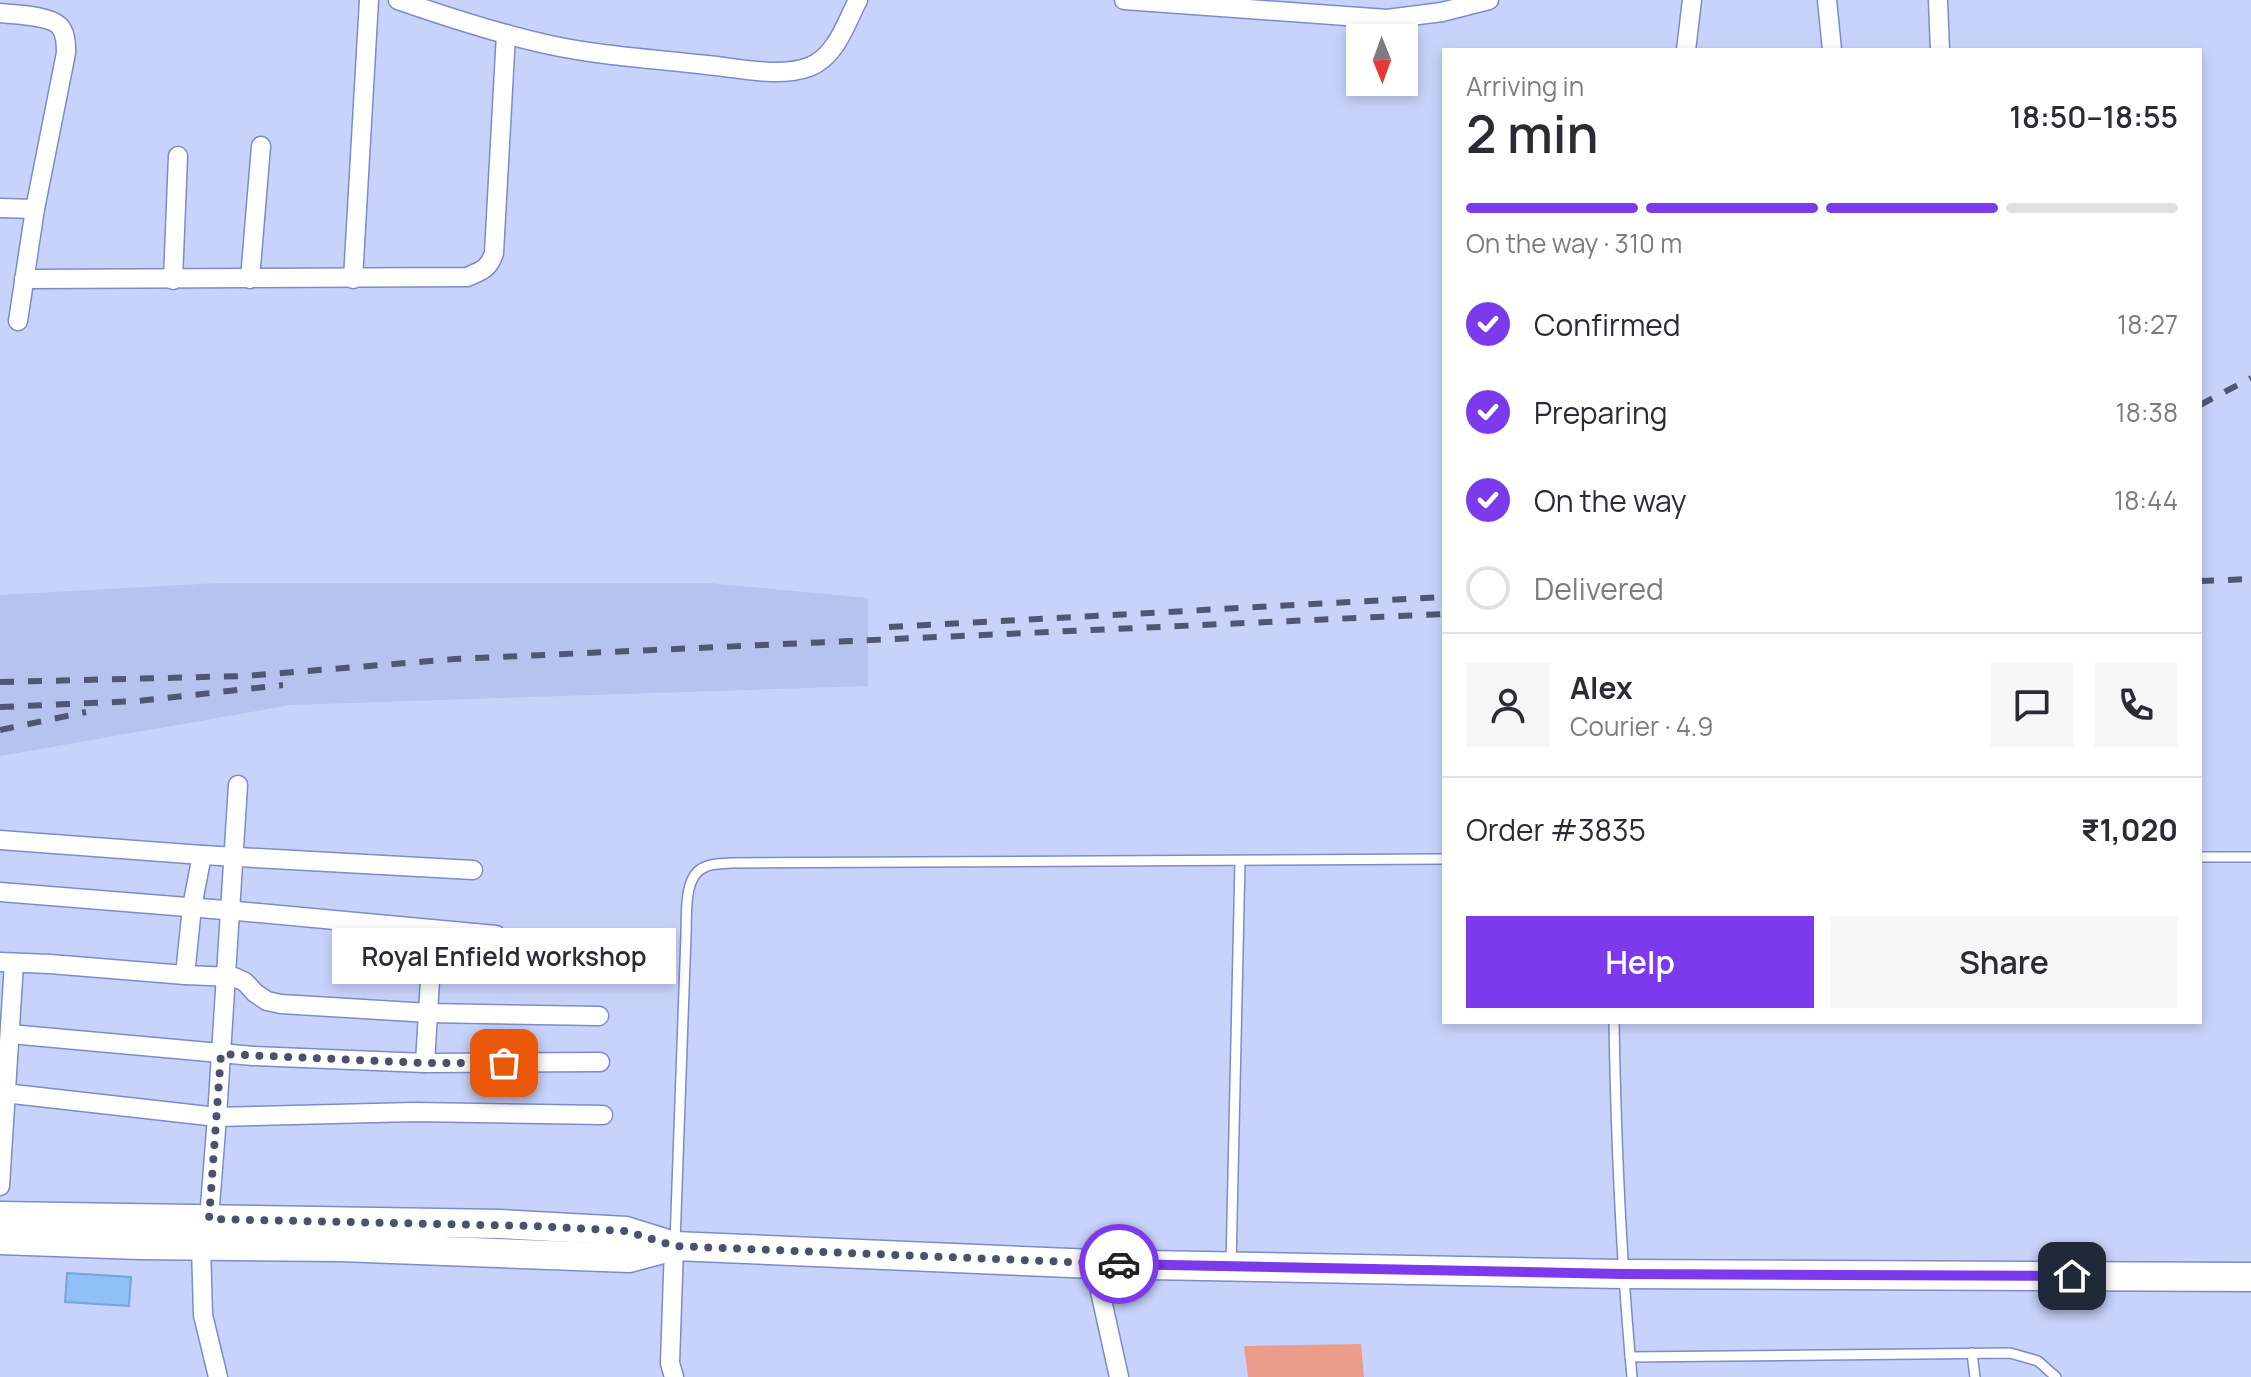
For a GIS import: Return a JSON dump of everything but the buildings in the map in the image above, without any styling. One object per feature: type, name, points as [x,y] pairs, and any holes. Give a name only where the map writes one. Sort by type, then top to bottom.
[{"type":"main road","points":[[0,1216],[356,1247],[629,1258],[674,1246],[1094,1264],[1622,1274],[2251,1277]]},
{"type":"main road","points":[[0,1240],[139,1245],[205,1232]]},
{"type":"street","points":[[353,279],[369,0]]},
{"type":"street","points":[[400,0],[506,34],[552,45],[595,53],[764,71],[811,67],[828,56],[858,0]]},
{"type":"street","points":[[1124,0],[1387,19],[1442,12],[1489,0]]},
{"type":"street","points":[[1686,48],[1692,0]]},
{"type":"street","points":[[1827,0],[1832,48]]},
{"type":"street","points":[[1938,0],[1940,48]]},
{"type":"street","points":[[0,13],[54,22],[62,28],[66,42],[18,321]]},
{"type":"street","points":[[24,279],[467,277],[480,271],[491,263],[494,253],[506,34]]},
{"type":"street","points":[[250,279],[261,146]]},
{"type":"street","points":[[173,280],[178,156]]},
{"type":"street","points":[[0,208],[35,209]]},
{"type":"street","points":[[218,1377],[203,1315],[205,1232],[217,1117],[238,785]]},
{"type":"street","points":[[0,840],[473,870]]},
{"type":"street","points":[[185,975],[192,907],[202,855]]},
{"type":"street","points":[[0,892],[496,935]]},
{"type":"street","points":[[425,1063],[433,930]]},
{"type":"street","points":[[0,1186],[10,1034],[7,962],[227,976],[245,982],[267,1001],[281,1004],[429,1013],[599,1016]]},
{"type":"street","points":[[10,1034],[221,1054],[425,1063],[600,1062]]},
{"type":"street","points":[[4,1093],[217,1117],[414,1112],[603,1115]]},
{"type":"street","points":[[674,1246],[670,1363],[674,1377]]},
{"type":"street","points":[[1094,1264],[1119,1377]]},
{"type":"lane","points":[[2202,857],[2251,857]]},
{"type":"lane","points":[[674,1246],[689,890],[694,875],[701,867],[731,863],[1442,859]]},
{"type":"lane","points":[[1231,1266],[1240,861]]},
{"type":"lane","points":[[1614,1024],[1622,1274],[1632,1377]]},
{"type":"lane","points":[[1972,1353],[1975,1377]]},
{"type":"lane","points":[[1630,1357],[2010,1353],[2038,1361],[2056,1377]]},
{"type":"shaded area","points":[[218,583],[709,583],[868,598],[868,686],[291,705],[0,756],[0,595]]},
{"type":"shaded area","points":[[1361,1344],[1364,1377],[1248,1377],[1244,1346]]},
{"type":"railway","points":[[2202,404],[2251,378]]},
{"type":"railway","points":[[2202,581],[2251,579]]},
{"type":"railway","points":[[889,627],[1442,597]]},
{"type":"railway","points":[[0,682],[245,676],[455,659],[1442,614]]},
{"type":"railway","points":[[0,707],[138,701],[283,685]]},
{"type":"railway","points":[[0,730],[86,712]]},
{"type":"way so far","points":[[504,1063],[425,1063],[221,1054],[209,1219],[500,1224],[626,1231],[674,1246],[1119,1264]]},
{"type":"place","name":"Royal Enfield workshop","points":[[504,1063]]},
{"type":"route","points":[[1119,1264],[1622,1274],[2072,1276]]}]
